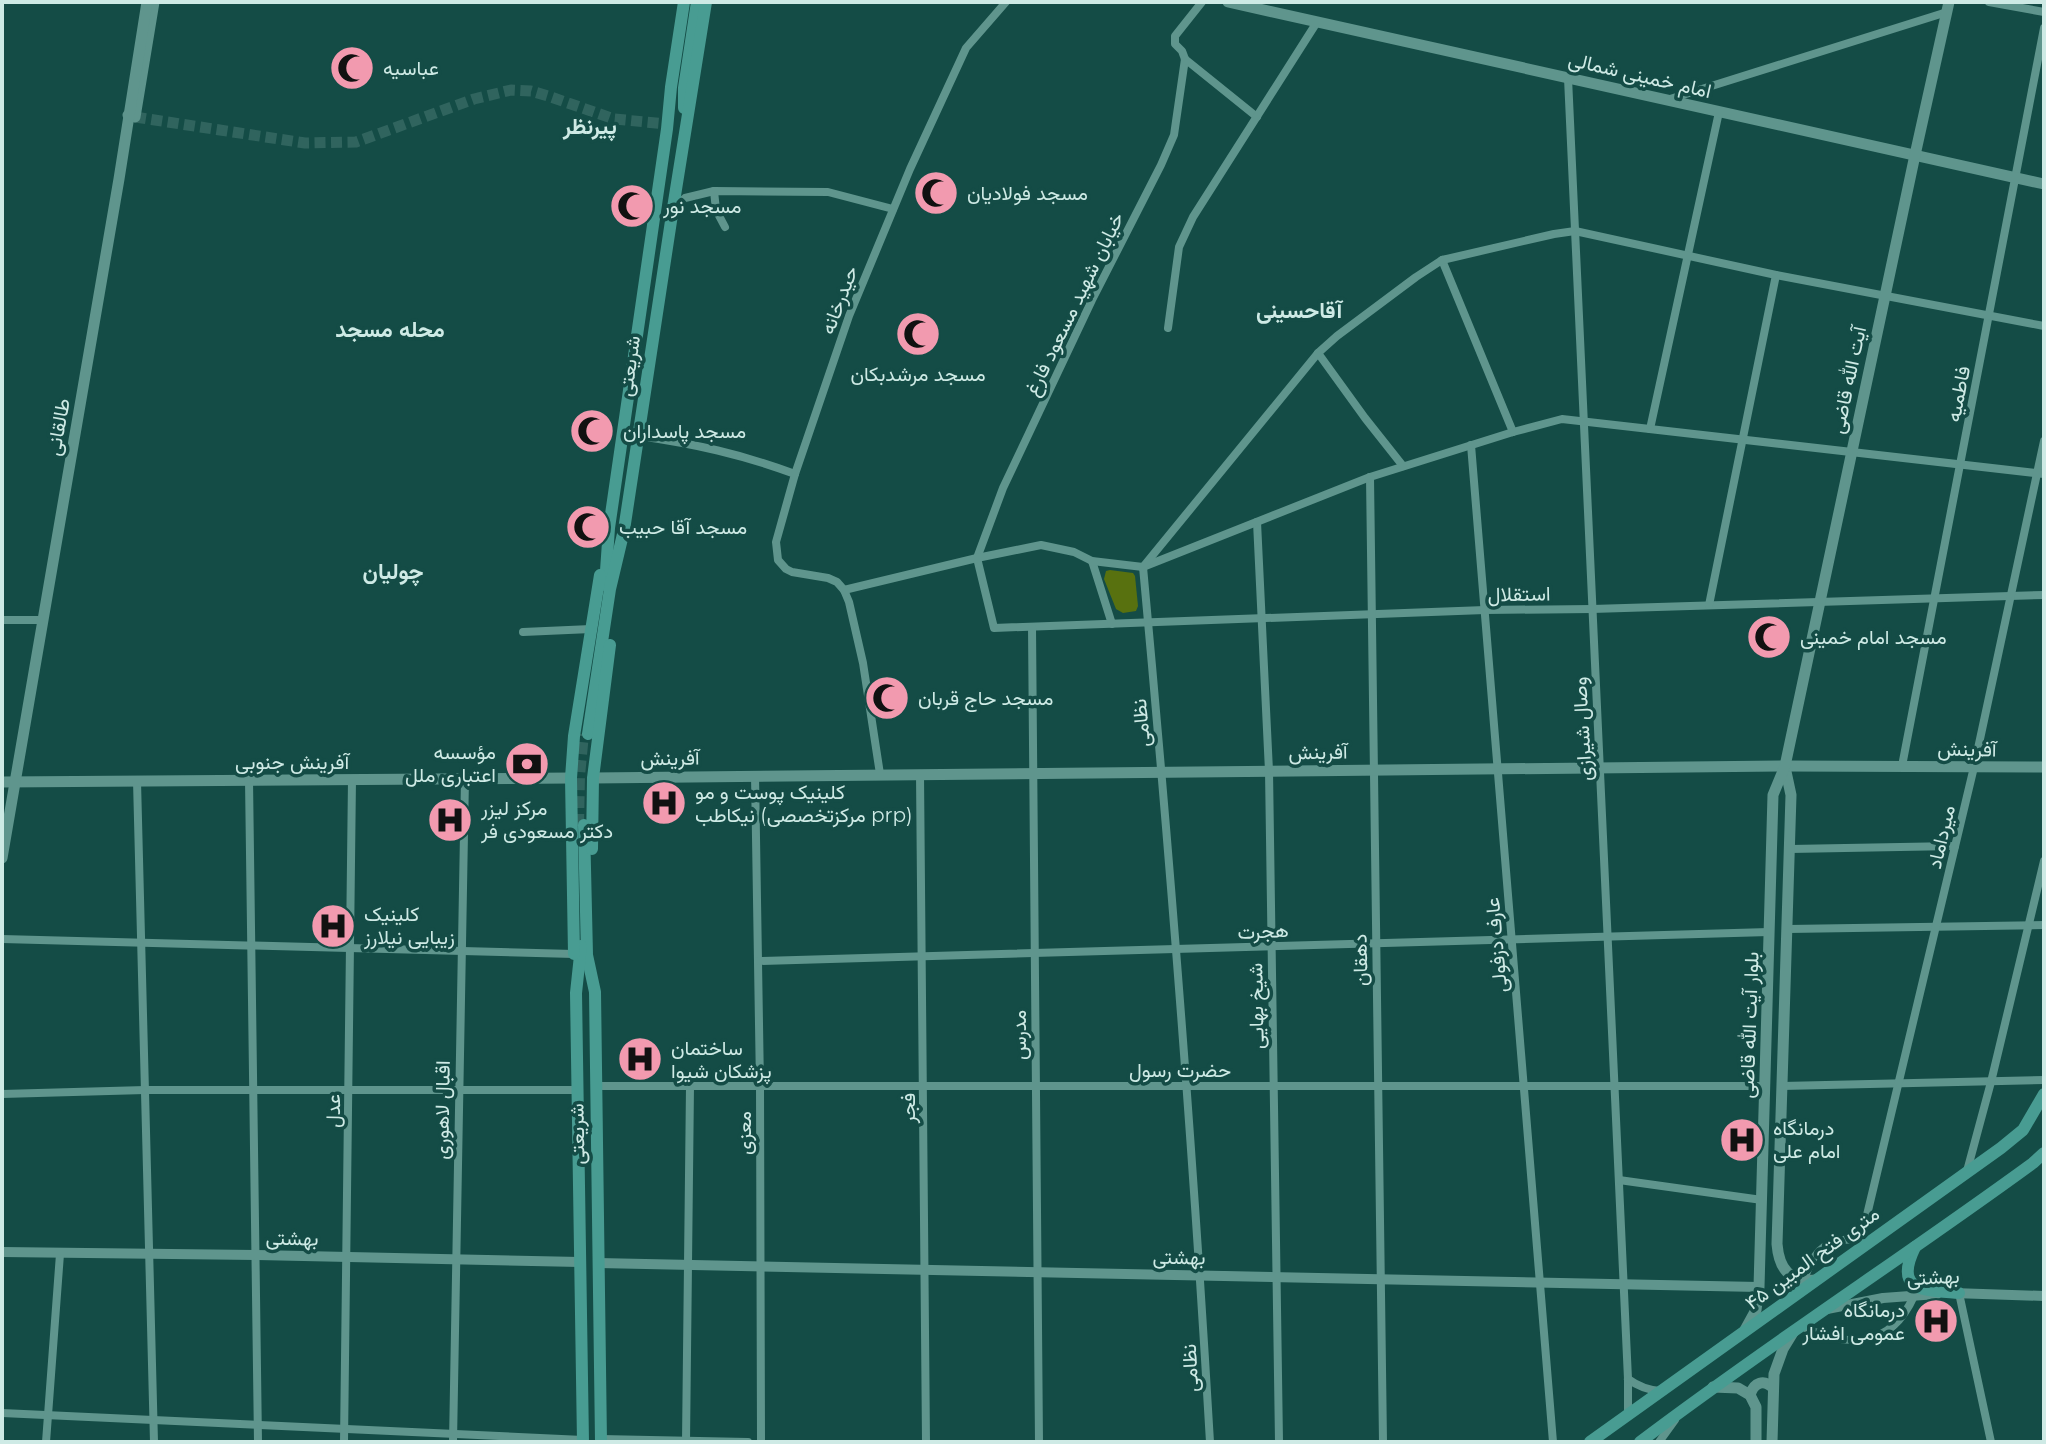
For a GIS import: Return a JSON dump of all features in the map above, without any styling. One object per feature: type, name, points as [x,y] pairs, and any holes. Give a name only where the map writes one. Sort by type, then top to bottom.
[{"type":"main road","name":"طالقانی","points":[[131,116],[147,2]]},
{"type":"main road","name":"طالقانی","points":[[2,858],[8,782],[43,620],[116,194],[154,2]]},
{"type":"main road","name":"شریعتی","points":[[586,736],[605,588],[609,528],[684,2]]},
{"type":"main road","points":[[667,129],[679,88],[695,2]]},
{"type":"main road","points":[[685,132],[684,88],[695,2]]},
{"type":"main road","name":"شریعتی","points":[[586,736],[624,530],[706,2]]},
{"type":"main road","name":"امام خمینی شمالی","points":[[1228,2],[2044,184]]},
{"type":"main road","name":"آیت الله قاضی","points":[[1785,766],[1948,7]]},
{"type":"main road","points":[[576,993],[574,954],[581,824],[593,778],[586,736],[591,629],[609,528]]},
{"type":"main road","points":[[581,824],[571,778],[586,736]]},
{"type":"main road","name":"آفرینش","points":[[593,778],[1785,766],[2044,767]]},
{"type":"main road","name":"بلوار آیت الله قاضی","points":[[1785,766],[1791,795],[1778,1256],[1792,1277],[1810,1281]]},
{"type":"main road","name":"بلوار آیت الله قاضی","points":[[1744,1332],[1756,1310],[1759,1287],[1773,795],[1785,766]]},
{"type":"main road","points":[[571,778],[593,778]]},
{"type":"main road","name":"آفرینش جنوبی","points":[[8,782],[571,778]]},
{"type":"main road","name":"شریعتی","points":[[581,824],[587,955],[595,992],[601,1440]]},
{"type":"main road","name":"شریعتی","points":[[581,824],[581,955],[576,993],[583,1441]]},
{"type":"main road","points":[[1765,1086],[1782,1086]]},
{"type":"main road","name":"۴۵ متری فتح المبین","points":[[1590,1442],[1865,1241],[1994,1154],[2023,1130],[2044,1094]]},
{"type":"main road","points":[[1640,1442],[2044,1153]]},
{"type":"main road","points":[[1915,1247],[1906,1272],[1912,1284],[1932,1291],[1959,1293]]},
{"type":"main road","points":[[1772,1442],[1774,1374],[1783,1349],[1798,1328]]},
{"type":"main road","points":[[1750,1395],[1757,1384],[1763,1382],[1773,1388]]},
{"type":"main road","points":[[1713,1387],[1738,1388],[1750,1395],[1756,1407],[1756,1442]]},
{"type":"street","name":"حیدرخانه","points":[[844,590],[828,578],[786,569],[778,560],[776,542],[795,474],[849,316],[910,169],[966,48],[1006,2]]},
{"type":"street","name":"خیابان شهید مسعود فارغ","points":[[977,558],[1003,488],[1174,135],[1185,59],[1175,44],[1175,36],[1202,2]]},
{"type":"street","points":[[1989,2],[2044,12]]},
{"type":"street","points":[[1668,100],[1948,7]]},
{"type":"street","points":[[1168,328],[1179,247],[1193,217],[1317,22]]},
{"type":"street","name":"فاطمیه","points":[[1902,766],[2044,28]]},
{"type":"street","points":[[1185,59],[1257,117]]},
{"type":"street","name":"وصال شیرازی","points":[[1568,78],[1628,1414]]},
{"type":"street","points":[[1650,429],[1719,112]]},
{"type":"street","points":[[714,191],[716,210],[725,227]]},
{"type":"street","points":[[673,208],[685,198],[714,191],[828,192],[893,209]]},
{"type":"street","points":[[1143,567],[1318,353],[1442,260],[1575,231],[1776,275],[2044,326]]},
{"type":"street","points":[[1442,260],[1513,432]]},
{"type":"street","points":[[1709,605],[1776,275]]},
{"type":"street","points":[[1318,353],[1403,466]]},
{"type":"street","points":[[880,774],[863,663],[844,590],[1041,545],[1074,552],[1092,561],[1143,567],[1370,477],[1562,419],[2040,474]]},
{"type":"street","points":[[639,436],[712,448],[795,474]]},
{"type":"street","name":"میرداماد","points":[[1865,1241],[2040,474],[2044,441]]},
{"type":"street","name":"عارف دزفولی","points":[[1471,445],[1553,1442]]},
{"type":"street","name":"دهقان","points":[[1370,477],[1383,1442]]},
{"type":"street","name":"شیخ بهایی","points":[[1257,522],[1269,771],[1279,1442]]},
{"type":"street","name":"استقلال","points":[[977,558],[994,628],[1260,617],[2044,595]]},
{"type":"street","points":[[1092,561],[1112,624]]},
{"type":"street","name":"نظامی","points":[[1143,567],[1162,772],[1210,1442]]},
{"type":"street","points":[[2,620],[43,620]]},
{"type":"street","name":"مدرس","points":[[1032,627],[1039,1442]]},
{"type":"street","points":[[523,632],[591,629]]},
{"type":"street","name":"فجر","points":[[920,774],[926,1442]]},
{"type":"street","name":"معزی","points":[[755,775],[761,1442]]},
{"type":"street","name":"اقبال لاهوری","points":[[453,1438],[465,778]]},
{"type":"street","name":"عدل","points":[[344,1442],[352,779]]},
{"type":"street","points":[[249,780],[258,1442]]},
{"type":"street","points":[[137,781],[154,1442]]},
{"type":"street","points":[[1790,849],[1955,846]]},
{"type":"street","points":[[1967,1172],[2044,861]]},
{"type":"street","points":[[1788,929],[2044,925]]},
{"type":"street","name":"هجرت","points":[[758,961],[1769,932]]},
{"type":"street","points":[[2,939],[574,954]]},
{"type":"street","points":[[1782,1086],[2044,1080]]},
{"type":"street","name":"حضرت رسول","points":[[596,1086],[1765,1086]]},
{"type":"street","points":[[686,1441],[690,1086]]},
{"type":"street","points":[[2,1094],[145,1090],[578,1090]]},
{"type":"street","points":[[1619,1180],[1762,1200]]},
{"type":"street","points":[[1810,1281],[1808,1267],[1820,1248],[1847,1238],[1865,1241]]},
{"type":"street","name":"بهشتی","points":[[2,1252],[580,1262]]},
{"type":"street","points":[[46,1442],[60,1254]]},
{"type":"street","name":"بهشتی","points":[[598,1263],[1759,1287]]},
{"type":"street","points":[[1959,1293],[1991,1442]]},
{"type":"street","name":"بهشتی","points":[[1825,1310],[1862,1301],[1959,1293],[2044,1296]]},
{"type":"street","points":[[1798,1328],[1846,1341],[1873,1338],[1896,1324],[1914,1296]]},
{"type":"street","points":[[1628,1379],[1649,1390],[1660,1391]]},
{"type":"street","points":[[2,1413],[344,1429],[453,1438],[583,1441]]},
{"type":"street","points":[[1659,1442],[1679,1413]]},
{"type":"street","points":[[601,1440],[748,1442]]},
{"type":"green space","points":[[1106,571],[1133,573],[1135,576],[1136,611],[1123,613],[1116,609],[1104,579]]},
{"type":"tunnel","points":[[135,117],[305,143],[356,142],[474,99],[511,90],[531,91],[614,119],[667,124]]},
{"type":"tunnel","points":[[578,826],[583,734]]},
{"type":"place","name":"عباسیه","points":[[352,68]]},
{"type":"place","name":"مسجد فولادیان","points":[[936,193]]},
{"type":"place","name":"مسجد نور","points":[[632,206]]},
{"type":"place","name":"مسجد مرشدبکان","points":[[918,334]]},
{"type":"place","name":"مسجد پاسداران","points":[[592,431]]},
{"type":"place","name":"مسجد آقا حبیب","points":[[588,527]]},
{"type":"place","name":"مسجد امام خمینی","points":[[1769,637]]},
{"type":"place","name":"مسجد حاج قربان","points":[[887,698]]},
{"type":"place","name":"مؤسسه اعتباری ملل","points":[[527,764]]},
{"type":"place","name":"کلینیک پوست و مو نیکاطب (مرکزتخصصی prp)","points":[[664,803]]},
{"type":"place","name":"مرکز لیزر دکتر مسعودی فر","points":[[450,820]]},
{"type":"place","name":"کلینیک زیبایی نیلارز","points":[[333,926]]},
{"type":"place","name":"ساختمان پزشکان شیوا","points":[[640,1059]]},
{"type":"place","name":"درمانگاه امام علی","points":[[1742,1140]]},
{"type":"place","name":"درمانگاه عمومی افشار","points":[[1936,1321]]},
{"type":"district","name":"پیرنظر","points":[[590,126]]},
{"type":"district","name":"آقاحسینی","points":[[1299,310]]},
{"type":"district","name":"محله مسجد","points":[[390,329]]},
{"type":"district","name":"چولیان","points":[[393,571]]}]
